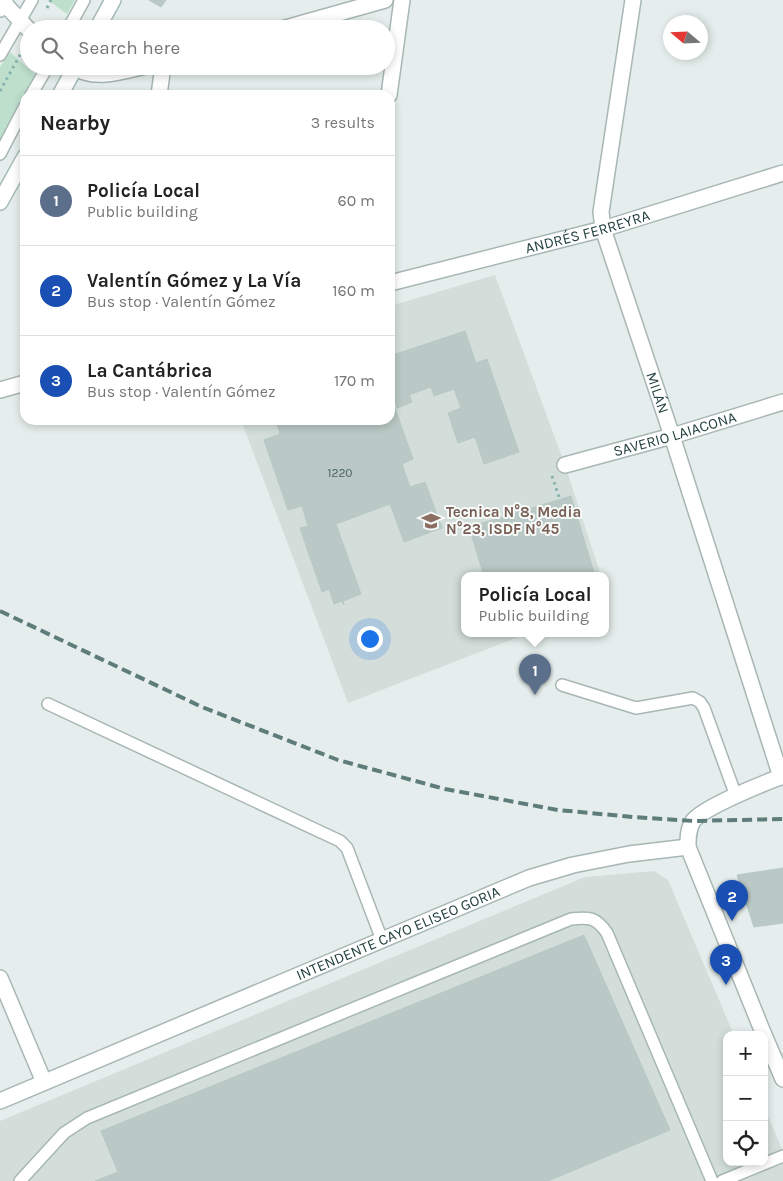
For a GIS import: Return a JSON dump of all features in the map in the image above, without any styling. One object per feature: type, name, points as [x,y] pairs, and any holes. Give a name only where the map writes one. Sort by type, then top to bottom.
[{"type":"street","points":[[102,20],[113,0]]},
{"type":"street","points":[[314,20],[385,0]]},
{"type":"street","points":[[395,55],[402,0]]},
{"type":"street","name":"MILÁN","points":[[633,0],[601,212],[603,229],[782,776]]},
{"type":"street","points":[[2,3],[20,21]]},
{"type":"street","points":[[62,90],[70,75]]},
{"type":"street","points":[[160,90],[162,75]]},
{"type":"street","points":[[391,90],[393,75]]},
{"type":"street","points":[[0,202],[20,166]]},
{"type":"street","name":"ANDRÉS FERREYRA","points":[[395,283],[603,229],[783,173]]},
{"type":"street","points":[[0,390],[20,384]]},
{"type":"street","name":"SAVERIO LAIACONA","points":[[565,465],[672,436],[783,402]]},
{"type":"street","points":[[762,1031],[688,847],[688,834],[694,821],[706,811],[782,776]]},
{"type":"street","name":"INTENDENTE CAYO ELISEO GORIA","points":[[0,1101],[538,876],[574,865],[629,854],[688,847]]},
{"type":"street","points":[[0,978],[44,1082]]},
{"type":"street","points":[[768,1044],[783,1079]]},
{"type":"lane","points":[[26,20],[32,0]]},
{"type":"lane","points":[[73,20],[84,0]]},
{"type":"lane","points":[[0,55],[20,30]]},
{"type":"lane","points":[[34,90],[43,75]]},
{"type":"lane","points":[[0,154],[20,116]]},
{"type":"lane","points":[[562,685],[636,708],[692,698],[700,702],[704,708],[736,796]]},
{"type":"lane","points":[[48,704],[340,841],[347,848],[382,940]]},
{"type":"lane","points":[[20,1181],[64,1133],[87,1118],[571,919],[585,918],[600,922],[608,933],[712,1181]]},
{"type":"lane","points":[[722,1181],[783,1156]]},
{"type":"path","points":[[0,90],[20,55]]},
{"type":"shaded area","name":"Tecnica N°8, Media N°23, ISDF N°45","points":[[495,275],[565,465],[600,572],[461,572],[461,637],[518,637],[348,703],[243,425],[395,425],[395,305]]},
{"type":"shaded area","points":[[654,871],[668,880],[732,1031],[723,1031],[723,1166],[768,1166],[768,1116],[783,1151],[783,1181],[0,1181],[0,1121],[585,877]]},
{"type":"green space","points":[[48,0],[75,0],[67,14]]},
{"type":"green space","points":[[10,52],[20,61],[20,75],[36,75],[28,90],[20,90],[20,104],[0,149],[0,67]]},
{"type":"building","points":[[149,0],[166,0],[161,7]]},
{"type":"building","points":[[465,331],[476,363],[487,359],[519,452],[484,464],[475,437],[458,443],[448,413],[461,408],[454,389],[434,396],[431,387],[409,395],[412,402],[397,408],[395,399],[395,354]]},
{"type":"building","points":[[395,408],[413,459],[402,464],[410,487],[425,482],[442,528],[404,542],[390,504],[336,524],[361,594],[343,601],[344,605],[342,601],[334,604],[329,589],[322,592],[300,528],[308,526],[302,506],[288,510],[264,440],[280,434],[277,425],[395,425]]},
{"type":"building","points":[[571,496],[594,572],[483,572],[469,527]]},
{"type":"building","points":[[783,868],[783,923],[754,927],[737,875]]},
{"type":"building","points":[[584,935],[670,1130],[548,1181],[95,1181],[118,1172],[101,1131]]},
{"type":"railway","points":[[0,611],[202,707],[338,760],[445,789],[558,810],[633,817],[694,821],[783,819]]},
{"type":"place","name":"Tecnica N°8, Media N°23, ISDF N°45","points":[[431,521]]},
{"type":"place","name":"Policía Local","points":[[535,695]]},
{"type":"place","name":"Valentín Gómez y La Vía","points":[[732,921]]},
{"type":"place","name":"La Cantábrica","points":[[726,985]]}]
